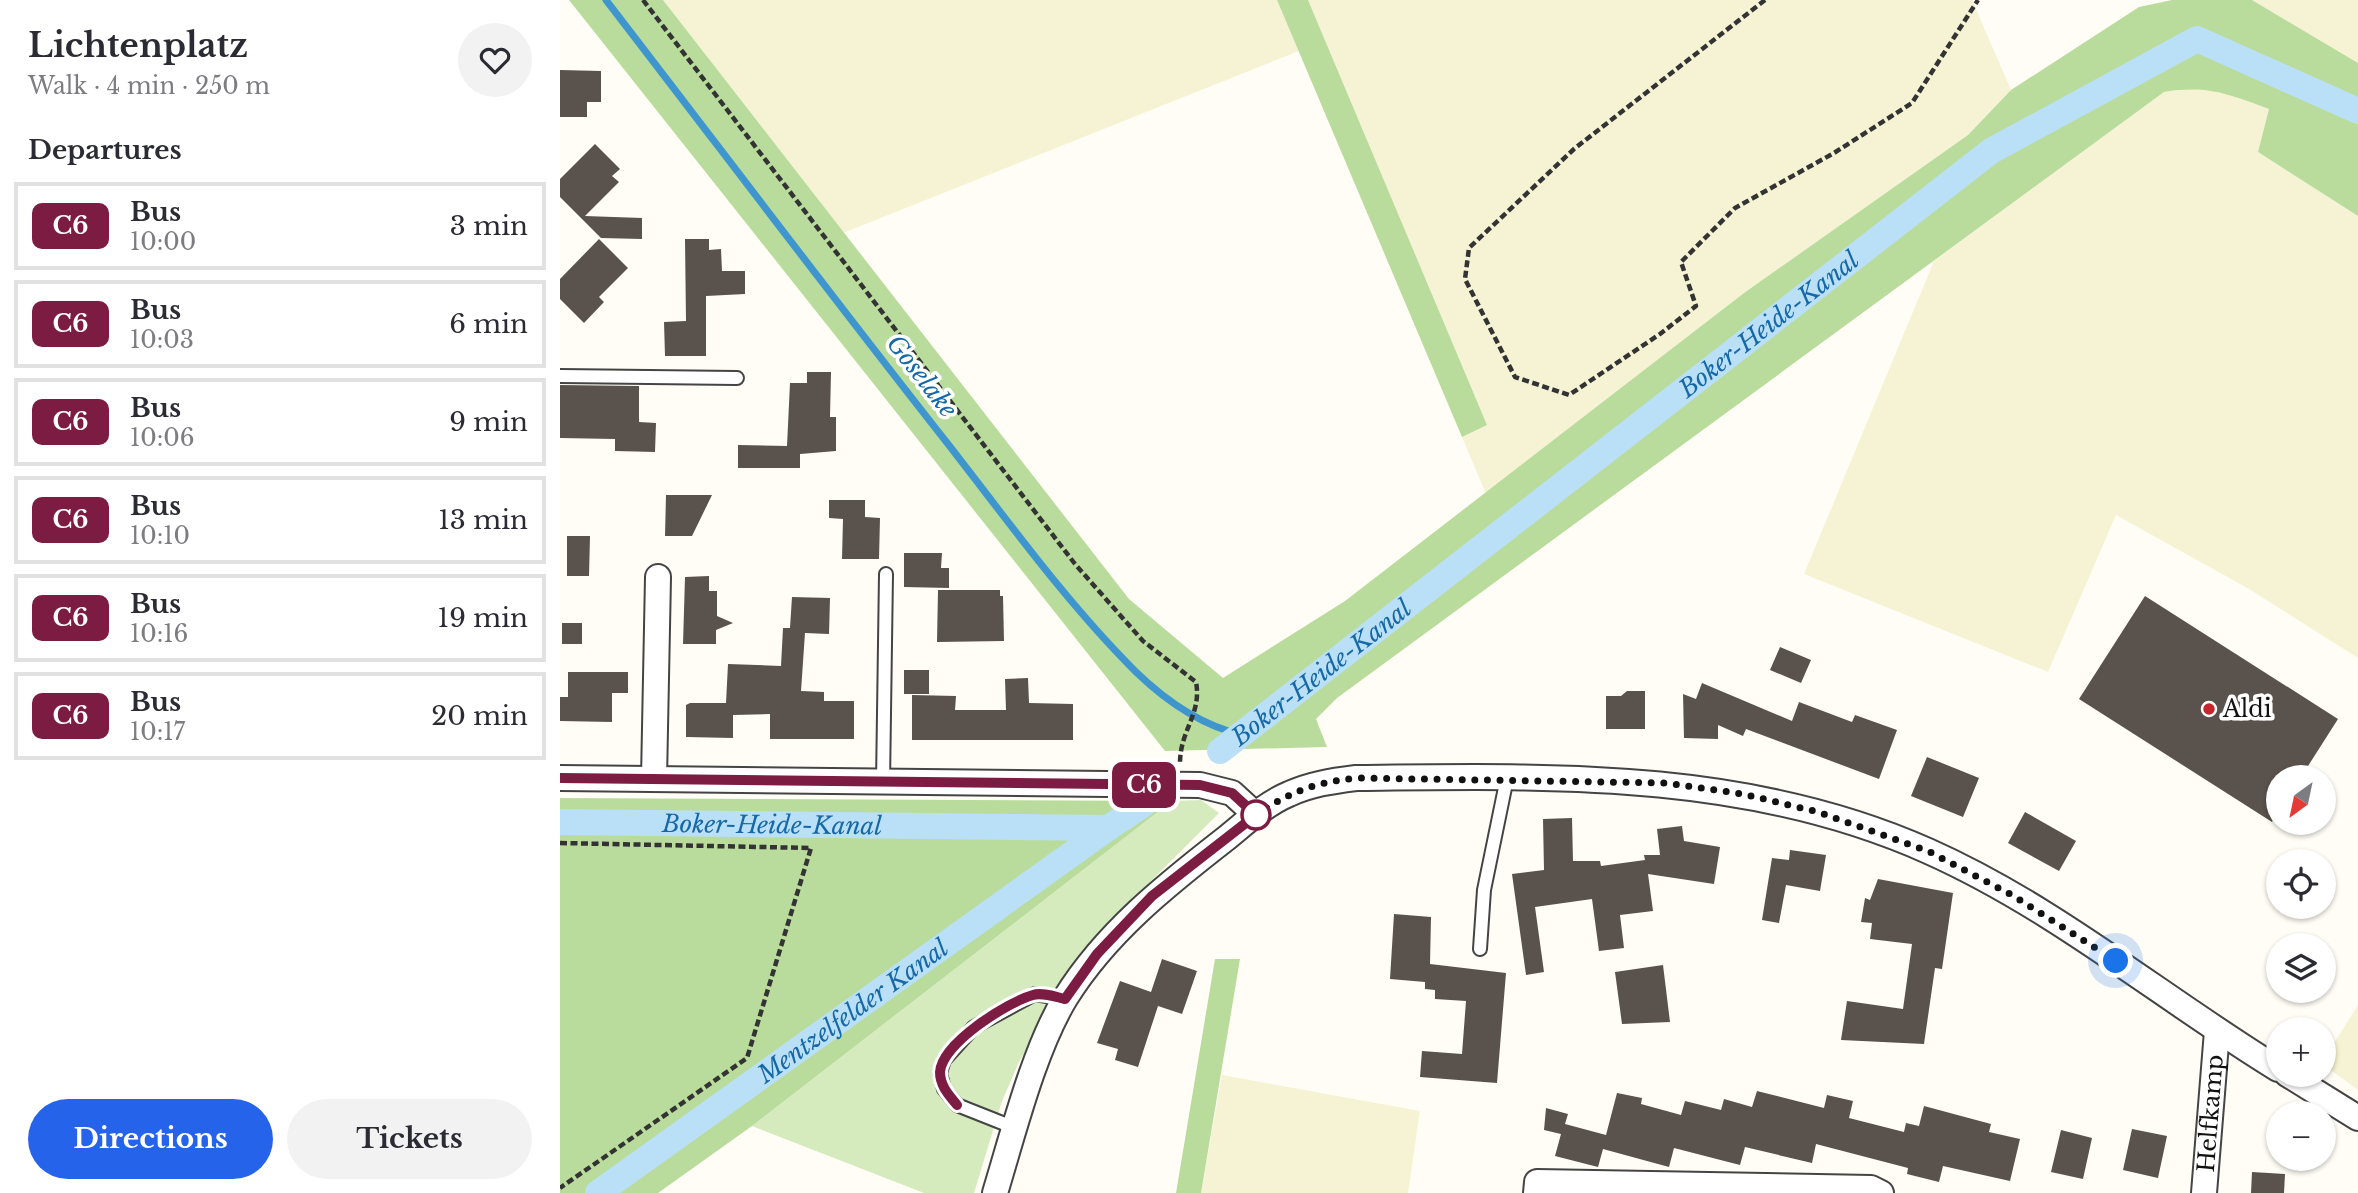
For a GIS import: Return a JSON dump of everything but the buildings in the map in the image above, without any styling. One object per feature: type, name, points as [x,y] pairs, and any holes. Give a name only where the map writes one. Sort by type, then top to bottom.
[{"type":"street","points":[[654,779],[658,577]]},
{"type":"street","points":[[560,778],[1200,785],[1232,793],[1256,815]]},
{"type":"street","points":[[995,1193],[1015,1128],[1065,999],[1097,954],[1152,896],[1256,815],[1286,795],[1318,782],[1356,778],[1507,778],[1666,783],[1743,794],[1818,812],[1916,846],[2012,895],[2266,1062]]},
{"type":"street","name":"Helfkamp","points":[[2204,1193],[2217,1031]]},
{"type":"street","points":[[2308,1087],[2358,1118]]},
{"type":"street","points":[[1536,1193],[1537,1182],[1871,1188],[1881,1193]]},
{"type":"lane","points":[[560,376],[737,378]]},
{"type":"lane","points":[[883,783],[886,574]]},
{"type":"lane","points":[[1480,949],[1484,890],[1507,778]]},
{"type":"lane","points":[[1015,1128],[957,1105],[944,1088],[940,1073],[944,1060],[974,1027],[1035,994],[1065,999]]},
{"type":"path","points":[[643,0],[1075,564],[1143,641],[1196,682],[1199,701],[1182,738]]},
{"type":"path","points":[[1765,0],[1574,149],[1469,248],[1465,279],[1515,377],[1569,395],[1696,306],[1681,262],[1735,208],[1834,153],[1912,103],[1978,0]]},
{"type":"path","points":[[560,843],[811,848],[747,1058],[560,1188]]},
{"type":"shaded area","points":[[663,0],[1277,0],[1299,51],[843,233]]},
{"type":"shaded area","points":[[1308,0],[1972,0],[2011,90],[1968,135],[1744,293],[1486,494],[1462,437],[1487,425]]},
{"type":"shaded area","points":[[2252,0],[2358,0],[2358,63]]},
{"type":"shaded area","points":[[2196,88],[2220,91],[2269,109],[2258,152],[2358,216],[2358,658],[2249,589],[2116,515],[2048,672],[1804,574],[1934,261],[2164,92]]},
{"type":"shaded area","points":[[2358,1005],[2358,1090],[2336,1074],[2336,1040]]},
{"type":"shaded area","points":[[1222,1075],[1420,1111],[1408,1193],[1201,1193]]},
{"type":"green space","points":[[569,0],[663,0],[1129,599],[1223,678],[1345,601],[1744,293],[1968,135],[2011,90],[2139,7],[2172,0],[2252,0],[2358,63],[2358,216],[2258,152],[2269,109],[2206,90],[2164,92],[1337,698],[1316,719],[1327,747],[1165,751]]},
{"type":"green space","points":[[1277,0],[1308,0],[1487,425],[1462,437]]},
{"type":"green space","points":[[560,798],[1172,801],[752,1126],[658,1193],[560,1193]]},
{"type":"green space","points":[[1201,800],[1219,813],[1151,881],[1073,968],[1019,1062],[1002,1101],[974,1193],[924,1193],[752,1126],[1172,801]]},
{"type":"green space","points":[[1215,959],[1240,959],[1201,1193],[1176,1193]]},
{"type":"waterway","name":"Goselake","points":[[606,0],[1015,532],[1086,618],[1136,672],[1172,702],[1199,719],[1243,735]]},
{"type":"waterway","name":"Boker-Heide-Kanal","points":[[1220,751],[1991,151],[2197,39],[2358,111]]},
{"type":"waterway","name":"Boker-Heide-Kanal","points":[[560,822],[1108,828],[1144,804]]},
{"type":"waterway","name":"Mentzelfelder Kanal","points":[[598,1193],[1108,828]]},
{"type":"bus line","name":"C6","points":[[560,778],[1200,785],[1232,793],[1256,815],[1152,896],[1097,954],[1065,999],[1035,994],[974,1027],[955,1045],[944,1060],[940,1073],[944,1088],[957,1105]]},
{"type":"place","name":"Aldi","points":[[2209,709]]},
{"type":"route","points":[[1256,815],[1286,795],[1318,782],[1356,778],[1507,778],[1666,783],[1743,794],[1818,812],[1928,851],[2012,895],[2116,961]]}]
